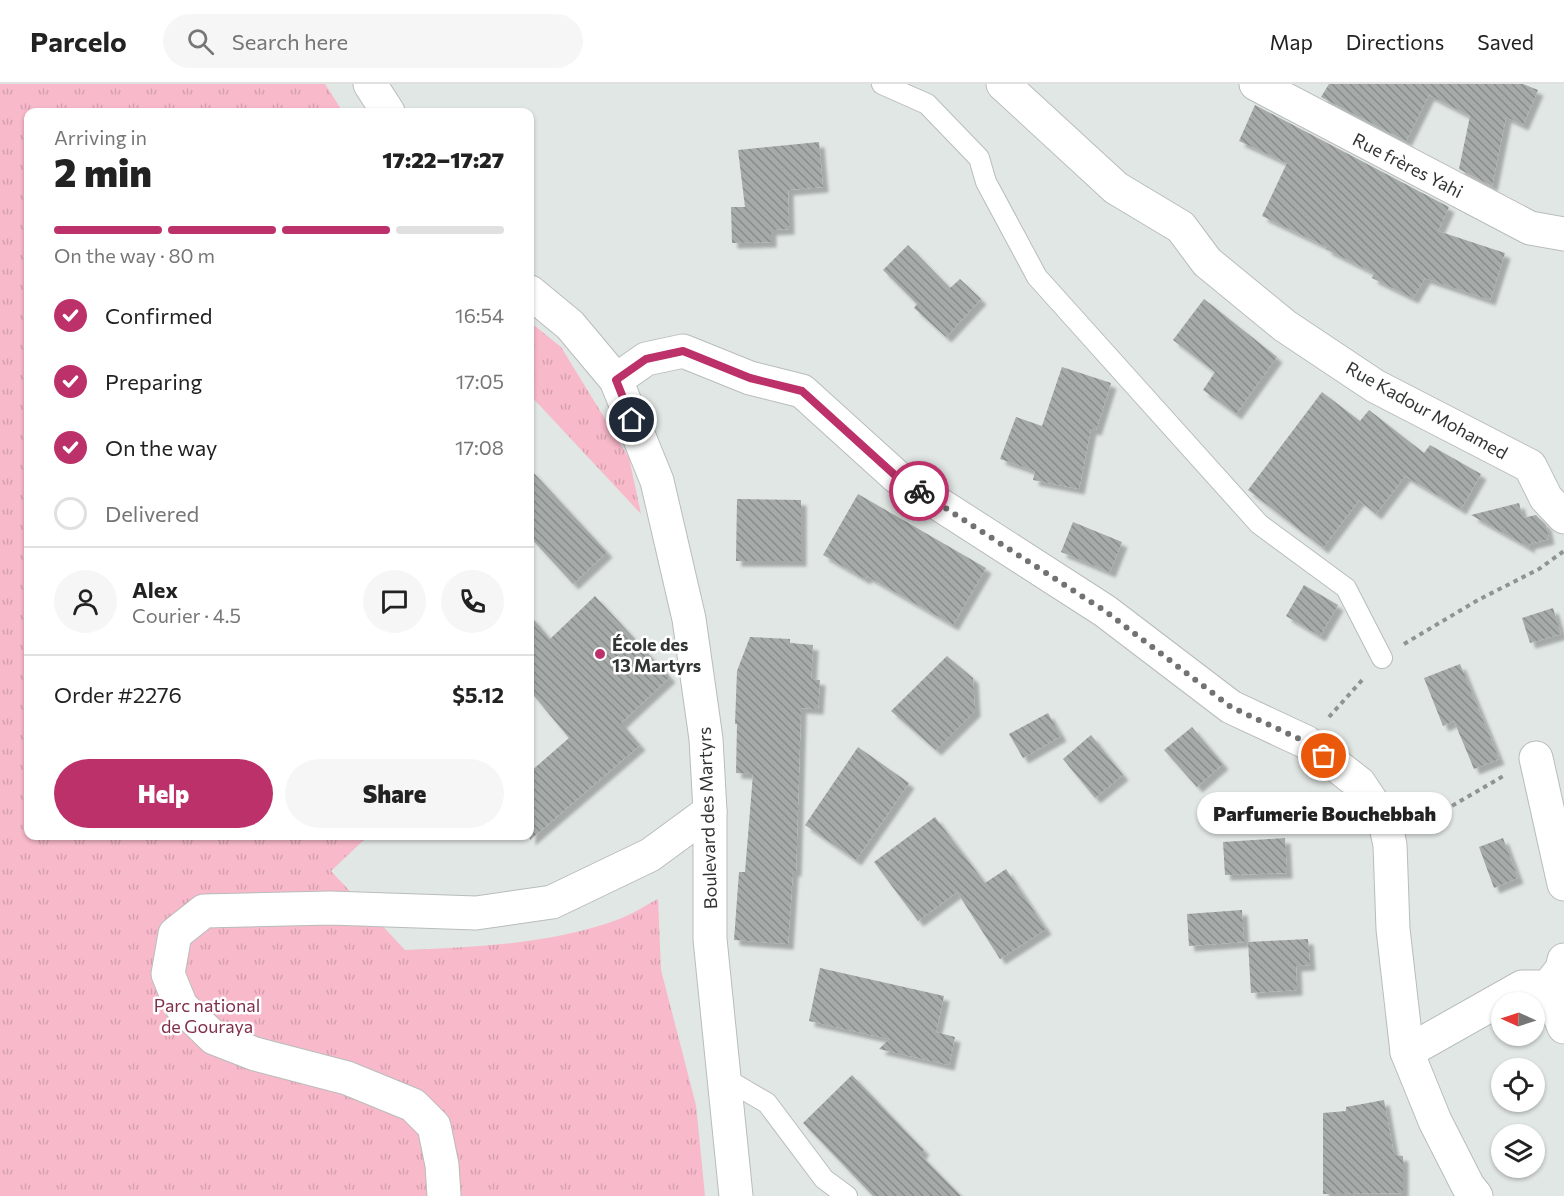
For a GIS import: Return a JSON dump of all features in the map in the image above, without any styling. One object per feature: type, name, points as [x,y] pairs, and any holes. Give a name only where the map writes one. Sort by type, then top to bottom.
[{"type":"street","points":[[370,84],[385,108]]},
{"type":"street","name":"Rue Kadour Mohamed","points":[[1003,84],[1116,188],[1181,227],[1206,262],[1285,326],[1375,386],[1530,466],[1546,498],[1564,517]]},
{"type":"street","name":"Rue frères Yahi","points":[[1256,84],[1530,228],[1564,234]]},
{"type":"street","name":"Boulevard des Martyrs","points":[[534,295],[570,325],[616,380],[657,481],[689,619],[706,739],[710,811],[710,939],[726,1079],[736,1196]]},
{"type":"street","points":[[616,380],[646,359],[683,351],[750,378],[802,391],[897,477],[1105,611],[1231,707],[1306,742],[1359,783],[1385,822],[1390,845],[1393,929],[1407,1052],[1435,1120],[1468,1185],[1476,1196]]},
{"type":"street","points":[[1536,758],[1564,884]]},
{"type":"street","points":[[444,1196],[442,1165],[434,1126],[413,1105],[347,1078],[255,1054],[214,1038],[181,1006],[168,974],[175,934],[204,911],[330,908],[476,913],[552,902],[650,855],[710,811]]},
{"type":"street","points":[[1407,1052],[1521,987],[1556,974],[1564,1027]]},
{"type":"lane","points":[[882,84],[927,104],[979,158],[986,182],[1037,277],[1259,524],[1346,588],[1382,658]]},
{"type":"lane","points":[[726,1079],[766,1102],[824,1179],[847,1196]]},
{"type":"path","points":[[1306,742],[1382,658],[1478,600],[1539,569],[1564,551]]},
{"type":"path","points":[[1390,845],[1427,819],[1536,758]]},
{"type":"green space","name":"Parc national de Gouraya","points":[[0,84],[325,84],[340,108],[24,108],[24,840],[364,840],[331,871],[405,950],[515,943],[570,934],[622,918],[658,899],[661,970],[696,1105],[705,1196],[0,1196]]},
{"type":"green space","points":[[534,325],[561,347],[629,458],[641,514],[534,399]]},
{"type":"building","points":[[1329,84],[1523,84],[1538,90],[1523,125],[1506,117],[1492,186],[1459,169],[1470,116],[1429,95],[1406,141],[1321,97]]},
{"type":"building","points":[[1255,105],[1449,207],[1438,231],[1505,253],[1490,300],[1425,278],[1413,298],[1372,278],[1374,273],[1326,249],[1327,247],[1262,216],[1287,163],[1239,141]]},
{"type":"building","points":[[819,142],[823,187],[788,190],[789,229],[771,230],[771,242],[732,243],[731,207],[745,207],[738,150]]},
{"type":"building","points":[[908,245],[950,288],[960,279],[981,299],[946,337],[914,308],[917,304],[883,270]]},
{"type":"building","points":[[1204,299],[1277,357],[1236,414],[1203,390],[1215,372],[1173,340]]},
{"type":"building","points":[[1062,367],[1111,383],[1096,430],[1091,429],[1079,489],[1033,480],[1035,471],[1000,459],[1016,417],[1042,426]]},
{"type":"building","points":[[1322,392],[1360,421],[1369,410],[1424,453],[1430,445],[1481,474],[1461,509],[1405,476],[1376,514],[1359,500],[1323,548],[1248,490]]},
{"type":"building","points":[[534,473],[607,552],[573,584],[534,541]]},
{"type":"building","points":[[858,494],[986,568],[953,625],[867,576],[865,579],[823,555]]},
{"type":"building","points":[[737,499],[801,500],[801,561],[736,561]]},
{"type":"building","points":[[1519,503],[1523,518],[1536,515],[1546,525],[1549,539],[1529,544],[1530,548],[1471,515]]},
{"type":"building","points":[[1073,522],[1122,542],[1110,572],[1061,552]]},
{"type":"building","points":[[1304,585],[1338,605],[1320,636],[1286,616]]},
{"type":"building","points":[[595,596],[670,677],[621,723],[640,745],[534,837],[534,769],[569,738],[534,696],[534,620],[550,639]]},
{"type":"building","points":[[1553,608],[1561,634],[1530,643],[1522,618]]},
{"type":"building","points":[[750,637],[790,639],[790,643],[813,645],[811,679],[820,680],[818,709],[801,708],[796,871],[793,871],[788,944],[734,940],[739,872],[745,872],[753,774],[736,773],[737,671]]},
{"type":"building","points":[[947,656],[973,678],[975,711],[936,750],[891,711]]},
{"type":"building","points":[[1460,664],[1499,759],[1474,769],[1454,721],[1443,726],[1424,678]]},
{"type":"building","points":[[1048,713],[1061,736],[1023,758],[1009,734]]},
{"type":"building","points":[[1192,727],[1223,764],[1197,787],[1164,750]]},
{"type":"building","points":[[1091,735],[1123,775],[1095,798],[1063,759]]},
{"type":"building","points":[[858,747],[909,783],[856,860],[805,825]]},
{"type":"building","points":[[935,817],[985,883],[1006,869],[1046,929],[1000,959],[957,892],[918,921],[874,862]]},
{"type":"building","points":[[1285,838],[1287,873],[1225,875],[1223,842]]},
{"type":"building","points":[[1503,838],[1518,878],[1494,888],[1479,847]]},
{"type":"building","points":[[1242,910],[1244,942],[1189,946],[1187,914]]},
{"type":"building","points":[[1308,939],[1310,965],[1296,966],[1297,990],[1251,993],[1248,942]]},
{"type":"building","points":[[820,968],[944,996],[936,1032],[955,1037],[949,1065],[879,1049],[889,1039],[809,1021]]},
{"type":"building","points":[[852,1075],[924,1150],[920,1154],[961,1196],[873,1196],[803,1123]]},
{"type":"building","points":[[1384,1100],[1394,1155],[1403,1156],[1403,1193],[1323,1194],[1323,1113],[1346,1111],[1346,1107]]},
{"type":"way so far","points":[[919,491],[1105,611],[1163,658],[1231,707],[1306,742],[1324,756]]},
{"type":"place","name":"École des 13 Martyrs","points":[[600,654]]},
{"type":"place","name":"Parfumerie Bouchebbah","points":[[1324,756]]},
{"type":"route","points":[[632,420],[616,380],[646,359],[683,351],[750,378],[802,391],[897,477],[919,491]]}]
